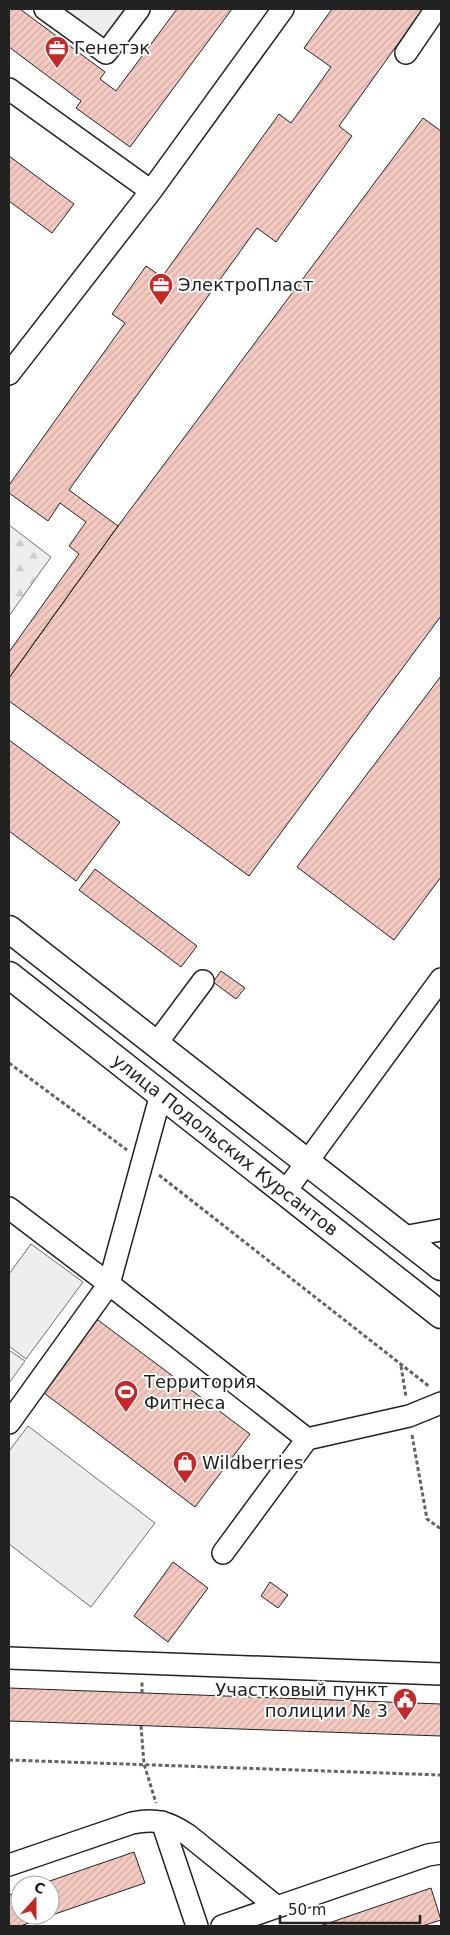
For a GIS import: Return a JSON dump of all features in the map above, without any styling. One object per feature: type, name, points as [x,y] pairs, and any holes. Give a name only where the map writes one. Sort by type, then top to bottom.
[{"type":"main road","name":"улица Подольских Курсантов","points":[[9,929],[441,1267]]},
{"type":"main road","name":"улица Подольских Курсантов","points":[[9,975],[441,1315]]},
{"type":"street","points":[[45,9],[106,53],[139,9]]},
{"type":"street","points":[[9,374],[151,191],[283,9]]},
{"type":"street","points":[[406,53],[436,9]]},
{"type":"street","points":[[9,89],[151,191]]},
{"type":"street","points":[[285,1192],[441,979]]},
{"type":"street","points":[[156,1044],[203,980]]},
{"type":"street","points":[[9,1423],[109,1284],[161,1094]]},
{"type":"street","points":[[9,1208],[307,1439]]},
{"type":"street","points":[[403,1237],[441,1230]]},
{"type":"street","points":[[223,1553],[307,1439],[409,1416],[438,1397]]},
{"type":"street","points":[[9,1658],[441,1674]]},
{"type":"street","points":[[9,1866],[132,1823],[147,1820],[162,1822],[188,1835],[277,1907]]},
{"type":"street","points":[[162,1822],[197,1926]]},
{"type":"street","points":[[222,1926],[428,1854],[441,1853]]},
{"type":"path","points":[[9,1062],[142,1162],[438,1397]]},
{"type":"path","points":[[400,1366],[427,1518],[441,1529]]},
{"type":"path","points":[[142,1726],[144,1764],[162,1822]]},
{"type":"path","points":[[9,1760],[441,1775]]},
{"type":"green space","points":[[9,525],[51,557],[9,616]]},
{"type":"green space","points":[[31,1244],[83,1282],[26,1359],[9,1346],[9,1274]]},
{"type":"green space","points":[[9,1350],[25,1361],[9,1383]]},
{"type":"shaded area","points":[[62,9],[129,9],[103,44]]},
{"type":"shaded area","points":[[28,1426],[155,1523],[91,1607],[9,1544],[9,1451]]},
{"type":"building","points":[[9,9],[20,9],[105,72],[100,79],[116,91],[177,9],[232,9],[130,147],[76,108],[81,101],[9,47]]},
{"type":"building","points":[[332,9],[423,9],[339,126],[352,136],[276,242],[257,228],[69,490],[118,526],[9,678],[9,652],[79,554],[69,546],[86,522],[60,503],[48,521],[9,493],[9,485],[125,323],[112,314],[146,266],[162,277],[279,114],[291,123],[331,67],[304,48]]},
{"type":"building","points":[[423,118],[441,131],[441,616],[249,876],[9,701],[9,678],[118,526]]},
{"type":"building","points":[[9,156],[74,204],[52,233],[9,201]]},
{"type":"building","points":[[441,676],[441,877],[394,940],[297,867]]},
{"type":"building","points":[[9,740],[120,822],[76,881],[9,831]]},
{"type":"building","points":[[95,869],[197,946],[181,967],[79,890]]},
{"type":"building","points":[[221,971],[245,988],[236,999],[213,982]]},
{"type":"building","points":[[94,1317],[250,1434],[195,1507],[40,1390]]},
{"type":"building","points":[[173,1562],[208,1588],[168,1642],[134,1616]]},
{"type":"building","points":[[270,1582],[288,1595],[278,1608],[261,1596]]},
{"type":"building","points":[[9,1688],[441,1704],[441,1736],[9,1721]]},
{"type":"building","points":[[134,1852],[145,1883],[60,1912],[60,1877]]},
{"type":"building","points":[[431,1888],[441,1920],[422,1926],[320,1926]]},
{"type":"building","points":[[9,1895],[10,1925],[23,1925],[9,1926]]},
{"type":"place","name":"Генетэк","points":[[57,69]]},
{"type":"place","name":"ЭлектроПласт","points":[[161,306]]},
{"type":"place","name":"Территория Фитнеса","points":[[126,1413]]},
{"type":"place","name":"Wildberries","points":[[185,1484]]},
{"type":"place","name":"Участковый пункт полиции № 3","points":[[405,1721]]}]
